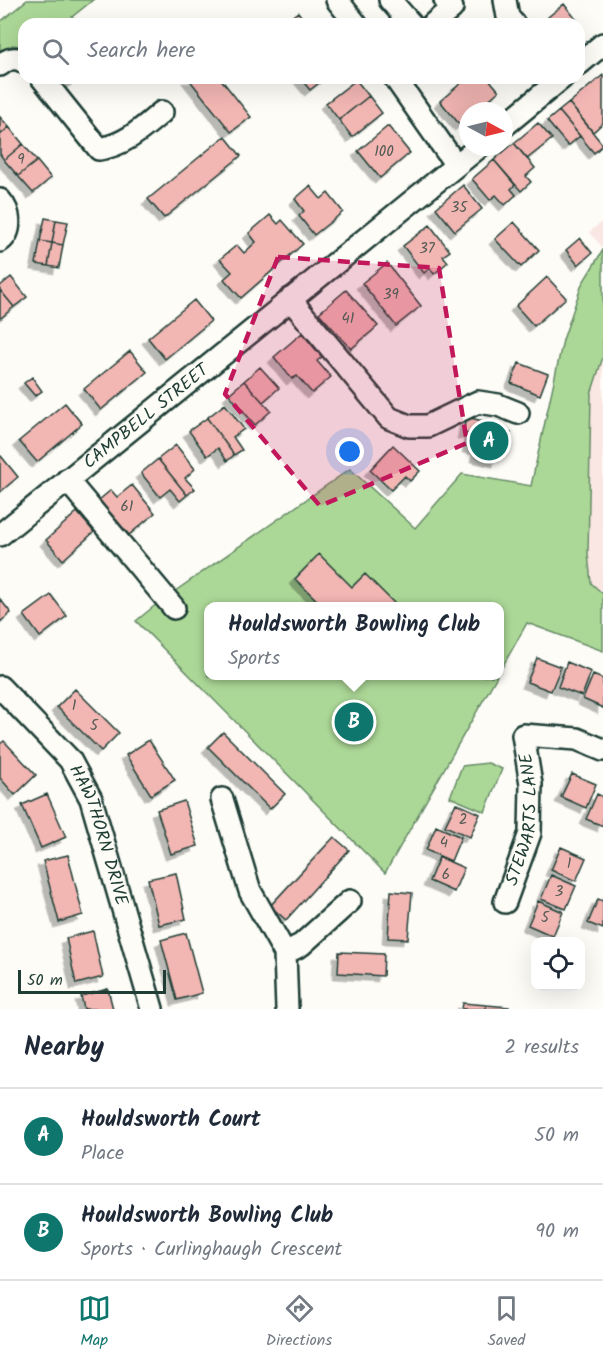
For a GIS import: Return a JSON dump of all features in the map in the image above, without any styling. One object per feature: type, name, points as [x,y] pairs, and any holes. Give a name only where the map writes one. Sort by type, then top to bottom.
[{"type":"street","points":[[337,0],[351,18]]},
{"type":"street","points":[[390,0],[406,18]]},
{"type":"street","points":[[440,18],[452,8],[446,0]]},
{"type":"street","points":[[505,0],[509,18]]},
{"type":"street","points":[[585,59],[603,44]]},
{"type":"street","points":[[0,65],[8,59],[18,59]]},
{"type":"street","points":[[47,84],[99,149],[114,147],[133,137],[162,112]]},
{"type":"street","points":[[399,84],[456,165]]},
{"type":"street","points":[[513,118],[553,84]]},
{"type":"street","name":"CAMPBELL STREET","points":[[0,535],[468,156]]},
{"type":"street","points":[[0,200],[5,206],[9,222],[6,237],[0,242]]},
{"type":"street","points":[[290,299],[389,418],[409,426],[428,426],[478,402],[498,405],[518,412]]},
{"type":"street","points":[[67,480],[174,609]]},
{"type":"street","name":"HAWTHORN DRIVE","points":[[0,687],[70,760],[91,799],[152,1009]]},
{"type":"street","name":"STEWARTS LANE","points":[[505,902],[530,834],[531,784],[523,735],[577,739],[603,750]]},
{"type":"street","points":[[222,799],[250,891],[285,953],[287,1009]]},
{"type":"street","points":[[285,953],[301,945],[350,901]]},
{"type":"highlighted area","points":[[278,257],[439,268],[467,443],[320,506],[225,394]]},
{"type":"shaded area","points":[[603,221],[603,248],[589,232]]},
{"type":"shaded area","points":[[603,357],[603,594],[591,583],[588,554],[591,394]]},
{"type":"green space","points":[[27,0],[93,0],[70,18],[18,18],[18,46],[12,45],[0,54],[0,22]]},
{"type":"green space","points":[[603,250],[603,357],[591,394],[588,554],[591,583],[603,594],[603,651],[527,623],[504,664],[504,602],[204,602],[204,680],[495,680],[385,873],[136,621],[158,603],[350,469],[415,528],[462,474],[531,486],[563,340],[582,284]]},
{"type":"green space","points":[[488,763],[502,769],[485,812],[450,797],[462,766]]},
{"type":"building","points":[[564,4],[575,18],[549,18]]},
{"type":"building","points":[[298,12],[302,18],[290,18]]},
{"type":"building","points":[[603,75],[603,123],[593,132],[569,103]]},
{"type":"building","points":[[193,84],[225,84],[251,117],[231,132]]},
{"type":"building","points":[[305,84],[318,84],[310,90]]},
{"type":"building","points":[[351,84],[359,84],[369,96],[339,120],[326,103]]},
{"type":"building","points":[[460,84],[493,84],[499,91],[486,102],[459,102],[459,124],[440,101]]},
{"type":"building","points":[[369,96],[382,113],[352,137],[339,120]]},
{"type":"building","points":[[569,103],[603,145],[594,153],[559,111]]},
{"type":"building","points":[[559,111],[580,136],[568,146],[547,121]]},
{"type":"building","points":[[0,117],[9,127],[0,135]]},
{"type":"building","points":[[538,123],[552,139],[527,159],[514,143]]},
{"type":"building","points":[[388,126],[410,153],[380,178],[358,151]]},
{"type":"building","points":[[9,127],[23,144],[4,160],[0,154],[0,135]]},
{"type":"building","points":[[225,136],[241,156],[164,218],[148,199]]},
{"type":"building","points":[[23,144],[37,161],[18,176],[4,160]]},
{"type":"building","points":[[513,144],[535,168],[526,176],[531,182],[521,191],[494,160],[499,156],[513,156]]},
{"type":"building","points":[[494,160],[515,185],[511,189],[516,195],[505,205],[496,195],[490,200],[472,179]]},
{"type":"building","points":[[37,161],[51,178],[33,193],[18,176]]},
{"type":"building","points":[[463,185],[482,209],[455,231],[436,208]]},
{"type":"building","points":[[310,186],[321,199],[328,193],[343,212],[314,235],[299,216],[304,211],[295,199]]},
{"type":"building","points":[[270,215],[278,224],[282,220],[303,244],[241,298],[224,279],[232,272],[220,259],[237,245],[244,253],[256,242],[249,233]]},
{"type":"building","points":[[45,218],[56,220],[52,243],[40,241]]},
{"type":"building","points":[[56,220],[68,222],[63,245],[52,243]]},
{"type":"building","points":[[514,222],[539,250],[521,267],[495,239]]},
{"type":"building","points":[[430,225],[450,251],[443,256],[448,262],[434,274],[430,268],[424,273],[403,246]]},
{"type":"building","points":[[580,238],[592,253],[578,265],[566,250]]},
{"type":"building","points":[[40,241],[52,243],[48,266],[36,264]]},
{"type":"building","points":[[52,243],[63,245],[59,268],[48,266]]},
{"type":"building","points":[[387,263],[421,306],[396,326],[362,283]]},
{"type":"building","points":[[11,277],[27,297],[14,307],[0,290],[0,286]]},
{"type":"building","points":[[547,277],[566,298],[534,326],[516,306]]},
{"type":"building","points":[[0,290],[14,307],[1,318],[0,317]]},
{"type":"building","points":[[346,290],[378,326],[351,349],[319,313]]},
{"type":"building","points":[[194,300],[211,321],[165,359],[148,338]]},
{"type":"building","points":[[302,333],[322,357],[317,361],[331,377],[312,393],[297,376],[292,379],[274,357]]},
{"type":"building","points":[[130,351],[147,372],[101,410],[84,389]]},
{"type":"building","points":[[519,363],[548,374],[540,395],[511,383]]},
{"type":"building","points":[[260,367],[279,388],[263,402],[244,381]]},
{"type":"building","points":[[32,377],[42,391],[35,396],[24,383]]},
{"type":"building","points":[[244,381],[271,411],[255,425],[229,394]]},
{"type":"building","points":[[65,403],[82,424],[37,462],[19,441]]},
{"type":"building","points":[[225,404],[244,429],[233,437],[242,450],[234,455],[207,418]]},
{"type":"building","points":[[466,417],[500,425],[499,429],[511,432],[507,449],[501,448],[498,461],[476,456],[478,449],[468,447],[470,434],[463,433]]},
{"type":"building","points":[[207,418],[234,455],[227,461],[218,448],[207,456],[189,431]]},
{"type":"building","points":[[176,445],[195,469],[185,478],[195,489],[187,495],[158,459]]},
{"type":"building","points":[[393,445],[420,471],[410,481],[405,476],[391,490],[370,470]]},
{"type":"building","points":[[0,457],[18,477],[0,492]]},
{"type":"building","points":[[158,459],[187,495],[180,501],[170,489],[160,497],[141,473]]},
{"type":"building","points":[[132,485],[155,513],[129,535],[99,500],[111,490],[117,497]]},
{"type":"building","points":[[77,512],[94,532],[63,560],[46,540]]},
{"type":"building","points":[[319,554],[352,587],[365,574],[393,602],[319,602],[295,579]]},
{"type":"building","points":[[51,595],[67,616],[40,637],[24,615]]},
{"type":"building","points":[[0,599],[11,613],[0,622]]},
{"type":"building","points":[[537,658],[561,667],[551,691],[527,682]]},
{"type":"building","points":[[567,662],[591,672],[582,696],[558,687]]},
{"type":"building","points":[[593,675],[603,679],[603,708],[583,699]]},
{"type":"building","points":[[75,689],[119,733],[101,751],[57,707]]},
{"type":"building","points":[[223,732],[285,794],[270,809],[208,747]]},
{"type":"building","points":[[149,740],[175,780],[151,795],[126,755]]},
{"type":"building","points":[[4,741],[36,775],[15,795],[0,778],[0,744]]},
{"type":"building","points":[[572,774],[596,784],[586,808],[561,797]]},
{"type":"building","points":[[47,794],[66,837],[41,848],[22,805]]},
{"type":"building","points":[[597,794],[603,797],[603,826],[586,819]]},
{"type":"building","points":[[184,801],[198,846],[171,854],[157,810]]},
{"type":"building","points":[[456,803],[480,814],[470,837],[445,826]]},
{"type":"building","points":[[436,826],[461,837],[451,861],[426,850]]},
{"type":"building","points":[[334,837],[349,850],[286,920],[270,906]]},
{"type":"building","points":[[561,847],[586,858],[576,881],[551,870]]},
{"type":"building","points":[[68,855],[83,915],[59,922],[43,861]]},
{"type":"building","points":[[439,857],[464,868],[454,892],[429,881]]},
{"type":"building","points":[[176,873],[186,919],[159,925],[148,879]]},
{"type":"building","points":[[551,875],[576,886],[566,909],[541,899]]},
{"type":"building","points":[[391,891],[412,893],[408,939],[388,938]]},
{"type":"building","points":[[598,899],[603,901],[603,929],[588,923]]},
{"type":"building","points":[[538,901],[563,912],[553,936],[528,925]]},
{"type":"building","points":[[93,931],[103,977],[76,984],[66,938]]},
{"type":"building","points":[[186,933],[202,993],[177,1000],[161,940]]},
{"type":"building","points":[[339,952],[384,954],[383,976],[338,973]]},
{"type":"building","points":[[108,989],[113,1009],[84,1009],[81,996]]},
{"type":"building","points":[[463,1003],[486,1005],[486,1009],[462,1009]]},
{"type":"building","points":[[486,1005],[509,1007],[509,1009],[486,1009]]},
{"type":"place","name":"Houldsworth Court","points":[[489,441]]},
{"type":"place","name":"Houldsworth Bowling Club","points":[[354,722]]}]
